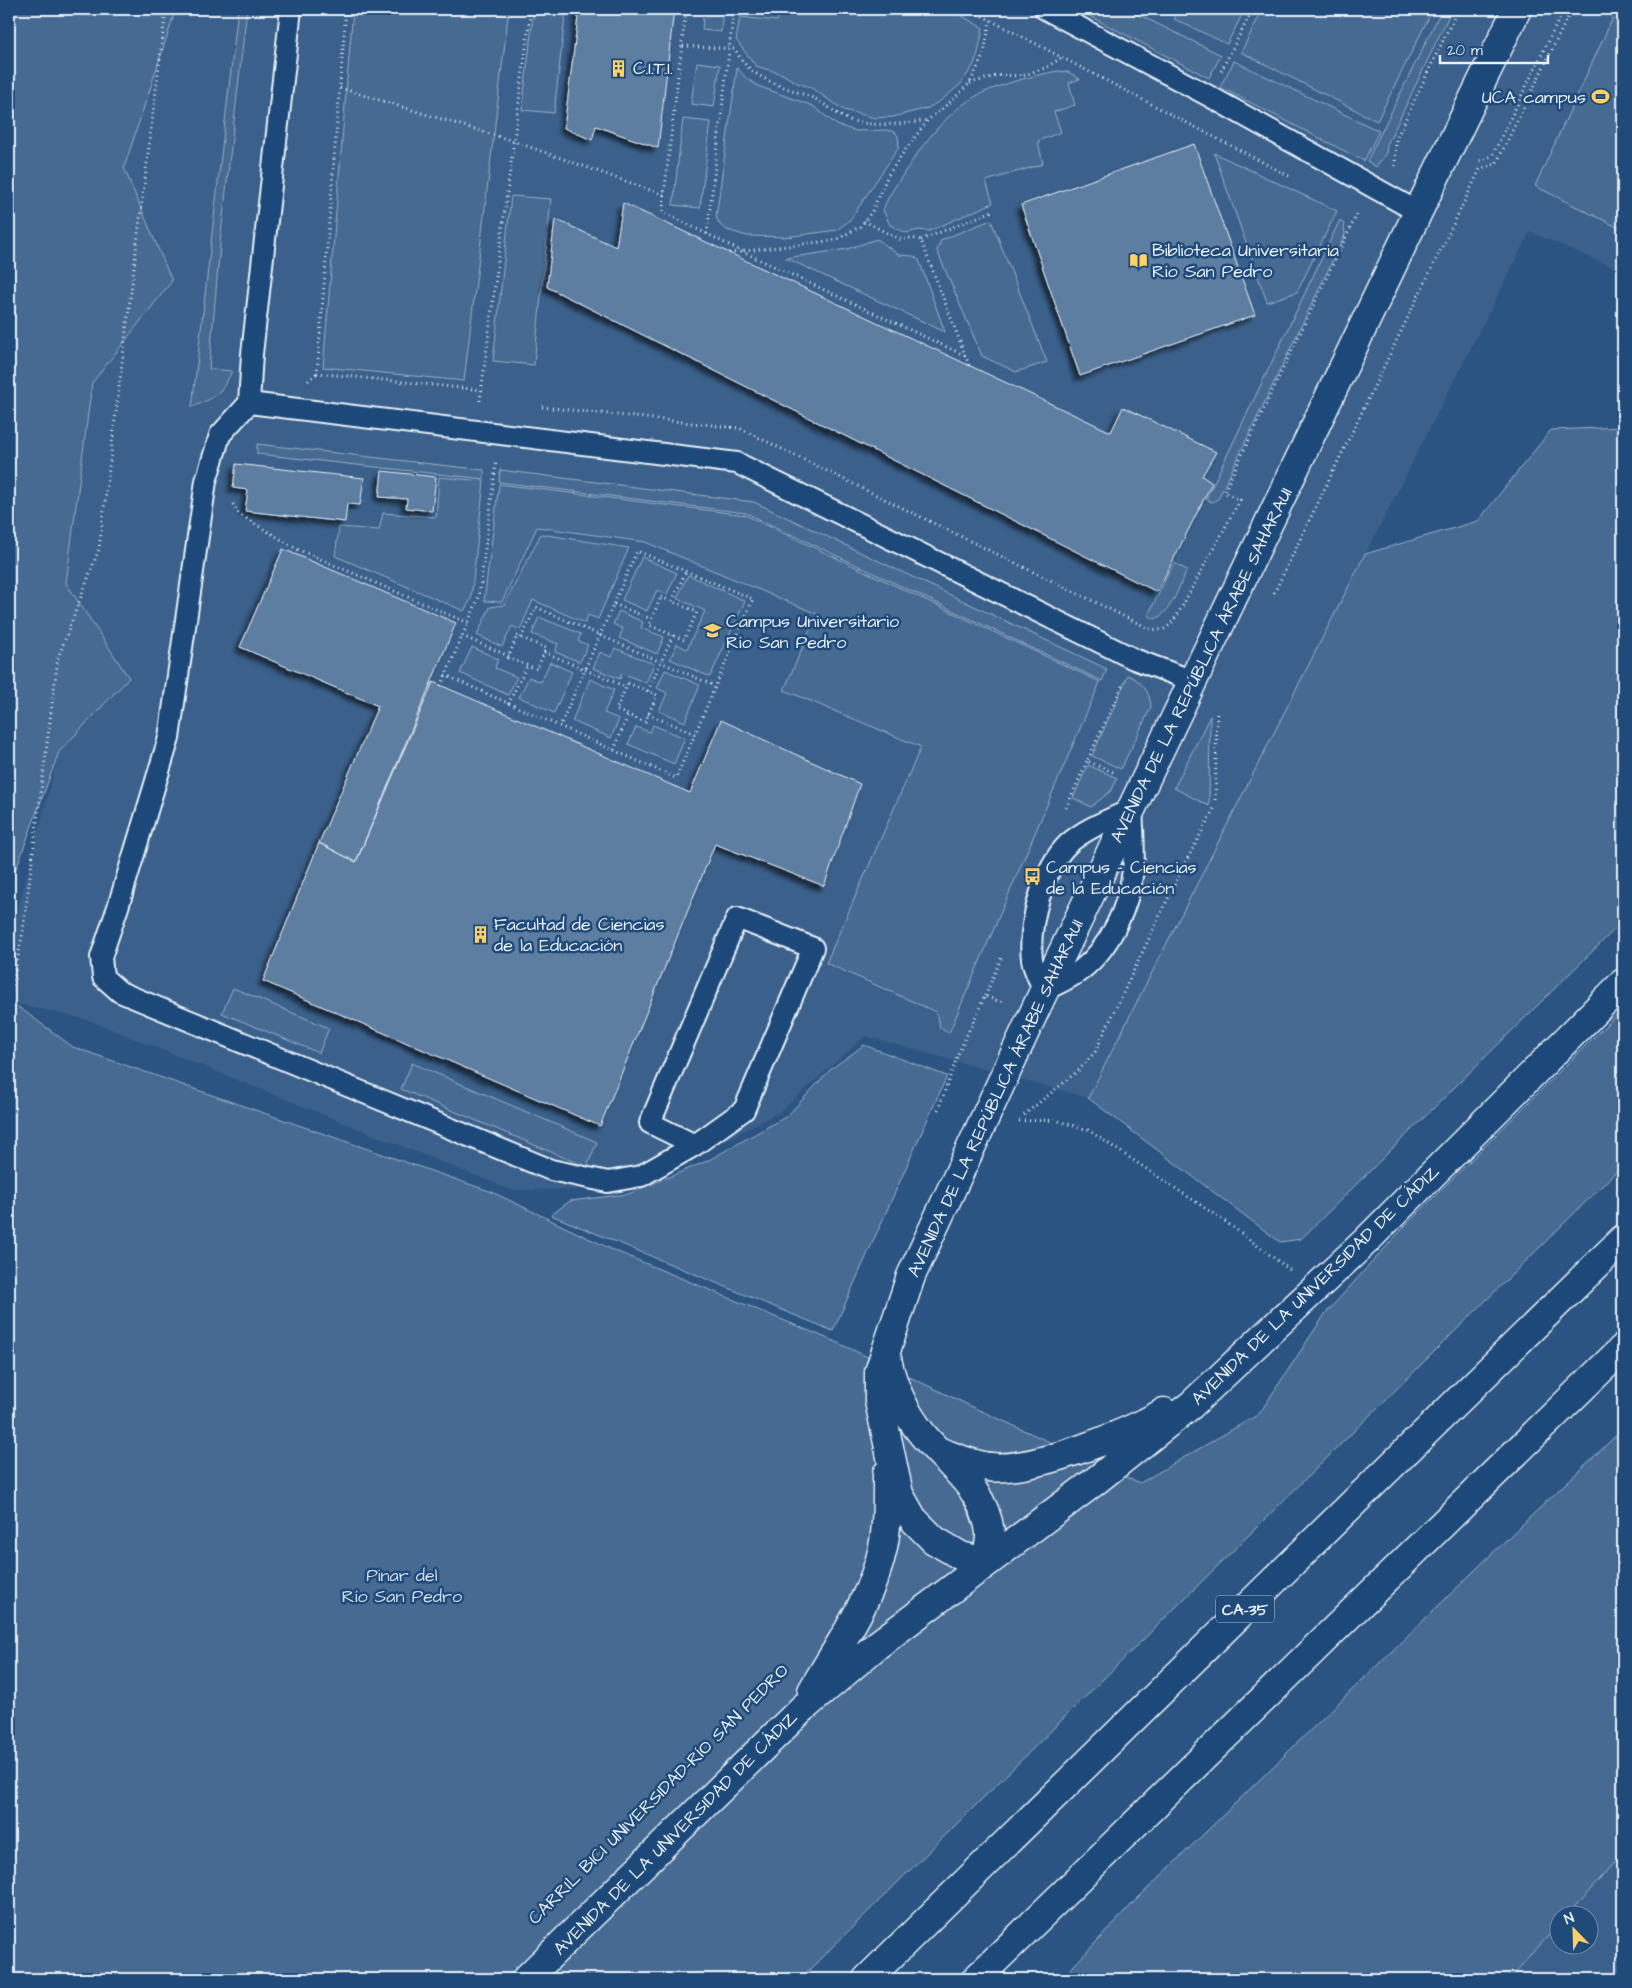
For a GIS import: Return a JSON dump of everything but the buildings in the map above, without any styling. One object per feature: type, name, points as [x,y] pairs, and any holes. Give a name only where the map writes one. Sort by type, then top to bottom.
[{"type":"main road","name":"AVENIDA DE LA REPÚBLICA ÁRABE SAHARAUI","points":[[888,1447],[879,1401],[878,1372],[911,1276],[1044,991],[1517,9]]},
{"type":"main road","name":"AVENIDA DE LA UNIVERSIDAD DE CÁDIZ","points":[[526,1979],[802,1709],[876,1646],[985,1562],[1094,1482],[1191,1405],[1366,1241],[1623,983]]},
{"type":"main road","name":"CA-35","points":[[867,1979],[1623,1239]]},
{"type":"main road","points":[[938,1451],[989,1467],[1011,1467],[1056,1456],[1106,1439],[1158,1415],[1200,1389],[1253,1347]]},
{"type":"main road","points":[[976,1979],[1623,1348]]},
{"type":"main road","points":[[885,1354],[891,1380],[906,1411],[922,1434],[962,1474],[974,1490],[990,1533],[985,1562],[961,1556],[954,1552],[934,1540],[913,1519],[899,1494],[888,1447]]},
{"type":"main road","points":[[802,1709],[854,1619],[875,1578],[884,1546],[888,1447]]},
{"type":"lane","points":[[291,9],[252,354],[250,403],[220,435],[206,481],[169,738],[101,957],[103,977],[120,992],[551,1170],[608,1182],[641,1176],[695,1145],[744,1110],[813,948],[737,918],[650,1123],[695,1145]]},
{"type":"lane","points":[[1045,9],[1209,96],[1418,212]]},
{"type":"lane","points":[[250,403],[737,463],[1134,659],[1193,681]]},
{"type":"lane","points":[[1132,809],[1133,869],[1129,892],[1116,924],[1100,952],[1081,971],[1044,991],[1032,960],[1032,926],[1039,897],[1051,870],[1068,845],[1085,832],[1132,809]]},
{"type":"path","points":[[9,1005],[23,931],[58,658],[99,549],[166,9]]},
{"type":"path","points":[[282,407],[317,373],[346,9]]},
{"type":"path","points":[[441,686],[479,597],[504,403],[479,401],[530,9]]},
{"type":"path","points":[[686,9],[663,212],[743,252],[966,356]]},
{"type":"path","points":[[707,234],[734,9]]},
{"type":"path","points":[[1209,96],[1252,9]]},
{"type":"path","points":[[1272,596],[1480,169],[1496,164],[1572,9]]},
{"type":"path","points":[[729,253],[836,240],[861,226],[872,211],[888,175],[928,120],[950,103],[970,83],[984,54],[990,20]]},
{"type":"path","points":[[682,46],[735,49],[746,65],[763,77],[817,100],[842,118],[862,123],[882,124],[909,124],[928,120]]},
{"type":"path","points":[[970,83],[1000,75],[1022,76],[1047,67],[1062,58]]},
{"type":"path","points":[[340,88],[513,141],[664,195]]},
{"type":"path","points":[[864,221],[901,240],[911,238],[921,240],[995,210]]},
{"type":"path","points":[[1150,629],[1163,630],[1170,625],[1178,614],[1240,500],[1224,492],[1358,212]]},
{"type":"path","points":[[921,240],[969,365]]},
{"type":"path","points":[[317,373],[481,390]]},
{"type":"path","points":[[229,498],[239,514],[294,548],[468,623]]},
{"type":"path","points":[[445,676],[676,778],[753,598],[638,551],[560,726]]},
{"type":"path","points":[[672,601],[686,571]]},
{"type":"path","points":[[661,597],[697,612],[684,640],[649,625],[651,619],[661,597]]},
{"type":"path","points":[[614,604],[651,619]]},
{"type":"path","points":[[521,638],[536,607],[715,686]]},
{"type":"path","points":[[648,691],[673,635]]},
{"type":"path","points":[[462,636],[509,656],[508,658],[526,666],[537,669],[546,648],[517,636],[509,656]]},
{"type":"path","points":[[544,652],[626,686]]},
{"type":"path","points":[[508,704],[526,666]]},
{"type":"path","points":[[628,683],[657,695],[645,722],[616,710],[626,686],[628,683]]},
{"type":"path","points":[[1221,703],[1216,712],[1215,806],[1182,870],[1095,1052],[1079,1070],[1017,1121],[1055,1120],[1088,1130],[1226,1222],[1296,1274],[1312,1291]]},
{"type":"path","points":[[648,714],[694,734]]},
{"type":"path","points":[[614,750],[628,715]]},
{"type":"shaded area","name":"Campus Universitario Río San Pedro","points":[[176,9],[1623,9],[1623,271],[1530,232],[1088,1098],[865,1036],[781,1111],[632,1189],[511,1190],[88,1020],[10,1002],[9,944],[59,752],[129,678],[66,583],[92,383],[172,281],[124,168]]},
{"type":"shaded area","points":[[1623,1854],[1623,1979],[1509,1979],[1550,1934],[1550,1956],[1600,1956],[1600,1906],[1575,1906]]},
{"type":"green space","points":[[9,9],[176,9],[124,168],[172,281],[92,383],[66,583],[129,678],[59,752],[9,888]]},
{"type":"green space","points":[[238,9],[247,9],[221,234],[209,369],[232,371],[221,390],[212,398],[192,407]]},
{"type":"green space","points":[[353,9],[509,9],[464,381],[323,367]]},
{"type":"green space","points":[[534,9],[566,9],[554,113],[522,110]]},
{"type":"green space","points":[[704,9],[723,9],[721,32],[702,30]]},
{"type":"green space","points":[[779,9],[950,9],[983,28],[978,53],[973,66],[960,85],[928,108],[893,117],[875,118],[844,110],[810,87],[797,83],[782,74],[756,66],[736,40],[740,17],[777,21]]},
{"type":"green space","points":[[1076,9],[1127,9],[1221,55],[1209,78]]},
{"type":"green space","points":[[1180,9],[1245,9],[1227,44],[1174,19]]},
{"type":"green space","points":[[1263,9],[1433,9],[1377,121],[1241,52]]},
{"type":"green space","points":[[1442,9],[1452,9],[1387,145],[1386,153],[1376,167],[1367,161]]},
{"type":"green space","name":"UCA campus","points":[[1617,9],[1623,9],[1623,230],[1535,186]]},
{"type":"green space","points":[[1234,61],[1379,131],[1364,161],[1220,87]]},
{"type":"green space","points":[[697,62],[720,65],[714,107],[691,104]]},
{"type":"green space","points":[[737,68],[746,78],[758,86],[813,106],[837,125],[856,131],[887,130],[895,132],[898,136],[899,147],[850,220],[837,230],[786,237],[747,236],[727,230],[720,225],[716,217]]},
{"type":"green space","points":[[1058,71],[1068,72],[1080,79],[1069,83],[1075,105],[1054,112],[1061,132],[1038,141],[1043,164],[986,181],[993,203],[929,231],[919,230],[906,233],[890,225],[883,210],[890,195],[919,151],[947,118],[968,101],[988,90],[1018,80]]},
{"type":"green space","points":[[683,119],[711,122],[700,208],[673,205]]},
{"type":"green space","points":[[1214,153],[1337,211],[1297,292],[1267,302]]},
{"type":"green space","points":[[511,196],[551,199],[534,365],[493,361]]},
{"type":"green space","points":[[991,220],[1047,362],[1016,372],[982,356],[937,251],[941,240]]},
{"type":"green space","points":[[1340,220],[1344,224],[1345,235],[1218,499],[1212,502],[1206,499]]},
{"type":"green space","points":[[877,239],[899,255],[913,256],[919,260],[945,332],[786,258],[847,249]]},
{"type":"green space","points":[[1623,427],[1623,921],[1301,1239],[1280,1242],[1088,1098],[1365,554],[1478,521],[1551,430]]},
{"type":"green space","points":[[257,444],[484,470],[484,479],[257,454]]},
{"type":"green space","points":[[500,470],[754,502],[1107,669],[1102,681],[746,513],[499,482]]},
{"type":"green space","points":[[439,477],[484,481],[471,599],[464,611],[335,556],[339,527],[379,530],[383,513],[436,517]]},
{"type":"green space","points":[[499,484],[745,515],[1100,682],[949,1033],[940,1028],[936,1012],[826,963],[921,747],[784,690],[817,614],[645,542],[537,527],[502,602],[484,601]]},
{"type":"green space","points":[[541,534],[629,548],[598,619],[588,615],[585,623],[533,600],[520,630],[512,626],[502,647],[477,635],[490,607],[504,605]]},
{"type":"green space","points":[[642,557],[677,573],[667,594],[657,590],[647,611],[622,600]]},
{"type":"green space","points":[[1174,563],[1187,570],[1170,605],[1161,616],[1155,619],[1148,615]]},
{"type":"green space","points":[[688,575],[745,601],[710,677],[670,659],[677,644],[687,649],[705,611],[677,598]]},
{"type":"green space","points":[[619,611],[643,622],[641,628],[664,637],[657,654],[619,638],[623,629],[613,624]]},
{"type":"green space","points":[[539,617],[581,634],[578,641],[588,645],[580,662],[555,652],[558,644],[532,634]]},
{"type":"green space","points":[[472,647],[498,659],[495,668],[517,677],[508,695],[460,673]]},
{"type":"green space","points":[[615,648],[654,664],[646,683],[622,673],[620,679],[593,668],[600,652],[611,657]]},
{"type":"green space","points":[[550,662],[572,672],[554,713],[519,697],[529,677],[541,682]]},
{"type":"green space","points":[[665,670],[700,685],[685,722],[659,711],[667,693],[657,688]]},
{"type":"green space","points":[[1128,675],[1137,680],[1144,688],[1149,697],[1151,707],[1121,769],[1092,756]]},
{"type":"green space","points":[[590,679],[614,690],[604,713],[619,719],[611,738],[572,721]]},
{"type":"green space","points":[[1210,716],[1209,806],[1174,788]]},
{"type":"green space","points":[[653,725],[685,738],[674,764],[628,744],[636,727],[650,732]]},
{"type":"green space","points":[[1088,765],[1117,778],[1112,790],[1091,807],[1073,798]]},
{"type":"green space","points":[[233,988],[329,1028],[319,1053],[222,1013]]},
{"type":"green space","name":"Pinar del Río San Pedro","points":[[9,1000],[73,1047],[492,1192],[613,1250],[836,1342],[1140,1483],[1259,1414],[1325,1314],[1405,1226],[1623,1008],[1623,1165],[800,1979],[9,1979]]},
{"type":"green space","points":[[864,1045],[947,1076],[833,1331],[551,1215],[570,1201],[628,1194],[707,1161],[787,1116],[831,1069]]},
{"type":"green space","points":[[412,1063],[597,1142],[587,1167],[401,1089]]},
{"type":"green space","points":[[1623,1429],[1623,1854],[1575,1906],[1550,1906],[1550,1934],[1509,1979],[1061,1979],[1137,1899],[1507,1539]]},
{"type":"place","name":"C.I.T.I.","points":[[619,68]]},
{"type":"place","name":"UCA campus","points":[[1600,97]]},
{"type":"place","name":"Biblioteca Universitaria Río San Pedro","points":[[1138,260]]},
{"type":"place","name":"Campus Universitario Río San Pedro","points":[[712,631]]},
{"type":"place","name":"Campus - Ciencias de la Educación","points":[[1032,877]]},
{"type":"place","name":"Facultad de Ciencias de la Educación","points":[[480,934]]}]
